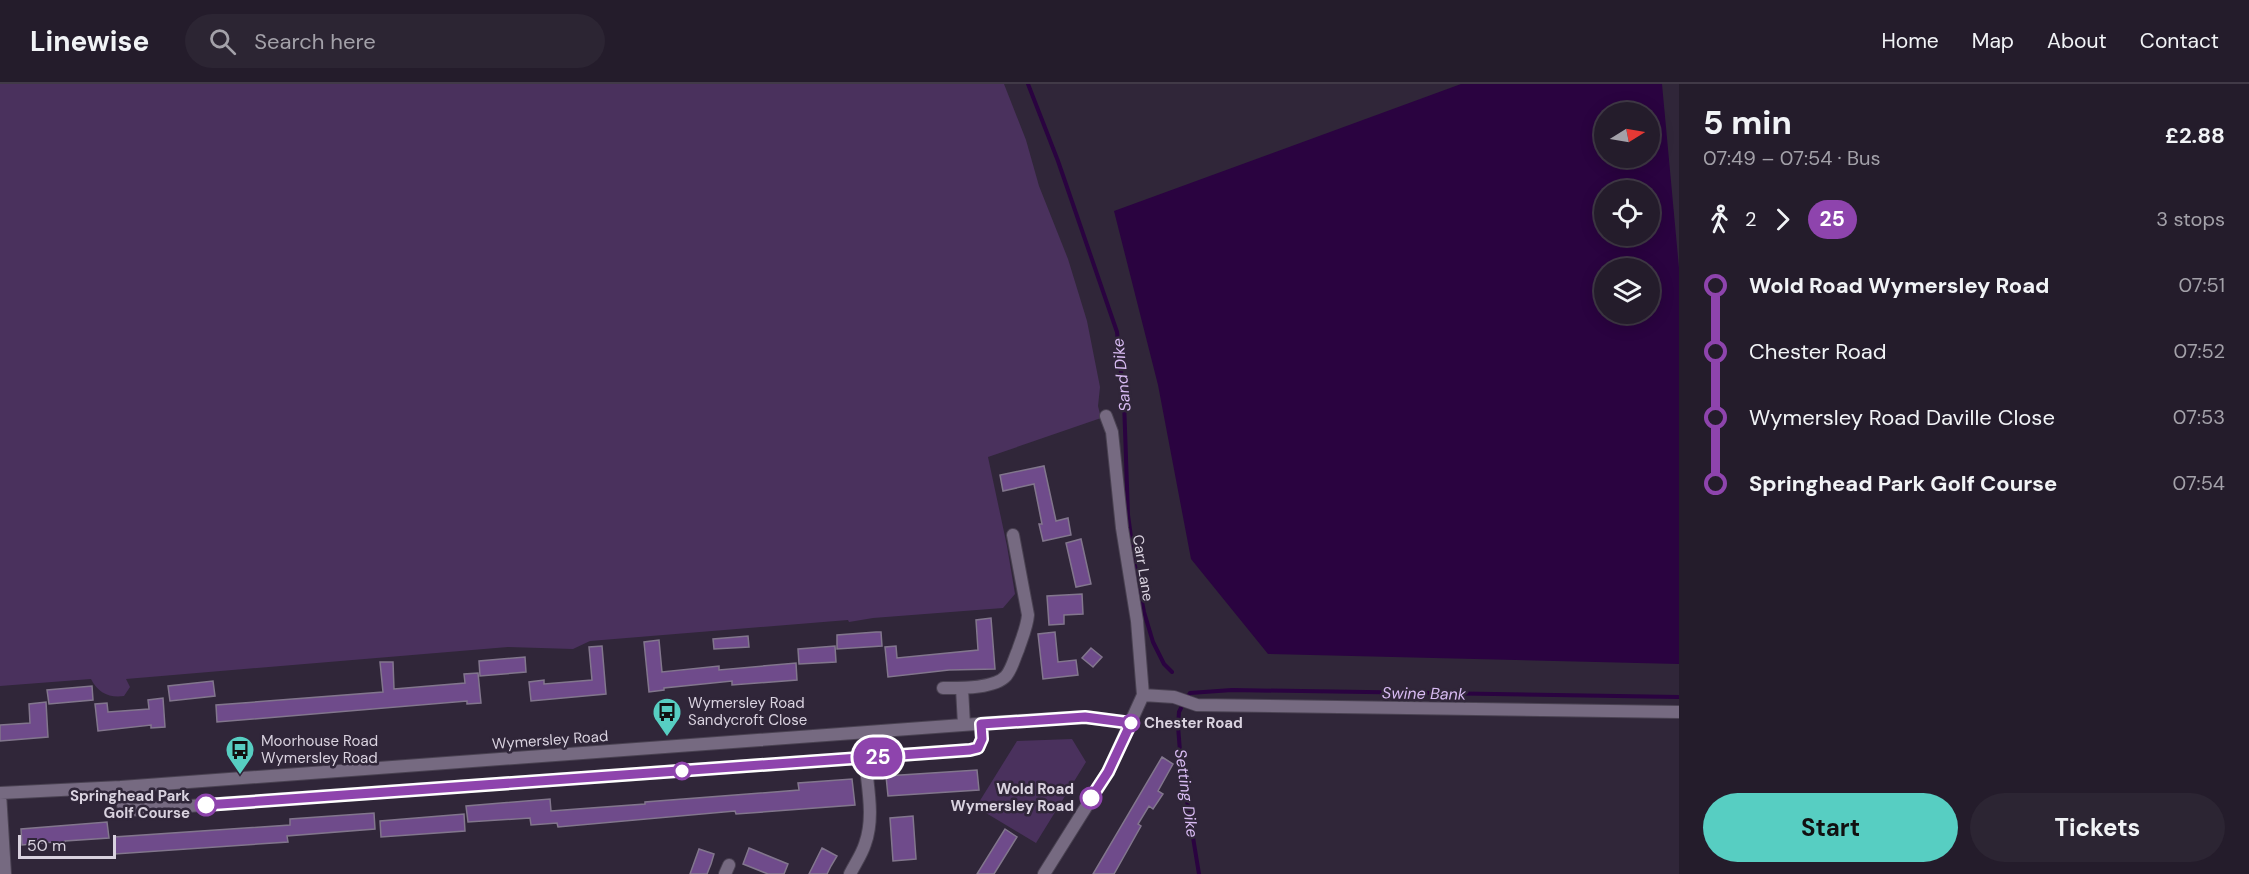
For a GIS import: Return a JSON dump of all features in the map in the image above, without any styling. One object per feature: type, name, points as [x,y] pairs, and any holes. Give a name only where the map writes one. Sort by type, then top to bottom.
[{"type":"street","name":"Carr Lane","points":[[1044,874],[1108,772],[1143,695],[1137,621],[1122,528],[1113,432],[1106,416]]},
{"type":"street","points":[[943,688],[962,688],[993,683],[1004,678],[1011,668],[1027,626],[1028,615],[1021,548],[1013,535]]},
{"type":"street","points":[[962,688],[964,725]]},
{"type":"street","points":[[1143,695],[1179,699],[1197,705],[1679,712]]},
{"type":"street","name":"Wymersley Road","points":[[0,793],[121,787],[1085,717],[1131,723]]},
{"type":"street","points":[[121,787],[123,805],[133,810],[865,758],[978,748],[982,739],[981,724]]},
{"type":"street","points":[[850,874],[866,844],[870,815],[865,758]]},
{"type":"street","points":[[0,793],[5,874]]},
{"type":"shaded area","points":[[0,84],[1004,84],[1026,140],[1039,186],[1068,259],[1087,321],[1100,387],[1098,406],[1101,418],[988,457],[1015,594],[1003,608],[590,641],[573,649],[508,647],[126,679],[130,687],[124,696],[104,694],[91,679],[0,686]]},
{"type":"shaded area","points":[[1461,84],[1662,84],[1679,268],[1679,664],[1268,654],[1191,559],[1158,385],[1114,211]]},
{"type":"shaded area","points":[[1072,739],[1086,762],[1036,843],[976,807],[1017,741]]},
{"type":"building","points":[[1044,466],[1056,521],[1068,518],[1071,535],[1043,541],[1034,484],[1003,491],[1000,475]]},
{"type":"building","points":[[1081,539],[1091,584],[1076,587],[1066,543]]},
{"type":"building","points":[[1082,594],[1083,614],[1064,615],[1064,624],[1049,625],[1047,596]]},
{"type":"building","points":[[991,618],[995,669],[949,670],[888,677],[885,647],[896,646],[897,658],[978,650],[976,620]]},
{"type":"building","points":[[881,632],[882,646],[837,649],[837,635]]},
{"type":"building","points":[[1055,632],[1058,662],[1076,660],[1078,675],[1043,679],[1038,634]]},
{"type":"building","points":[[748,636],[749,647],[714,649],[713,639]]},
{"type":"building","points":[[659,640],[662,672],[719,666],[719,670],[796,663],[797,680],[732,685],[732,681],[664,688],[664,690],[649,692],[644,642]]},
{"type":"building","points":[[602,646],[606,694],[531,701],[529,682],[544,680],[544,684],[592,680],[589,647]]},
{"type":"building","points":[[835,646],[836,662],[799,664],[798,649]]},
{"type":"building","points":[[1091,648],[1102,657],[1093,667],[1082,658]]},
{"type":"building","points":[[525,657],[526,672],[480,676],[479,661]]},
{"type":"building","points":[[380,662],[393,662],[394,689],[465,683],[464,674],[478,673],[481,703],[467,704],[467,701],[217,722],[216,705],[383,692]]},
{"type":"building","points":[[213,681],[215,696],[170,701],[168,686]]},
{"type":"building","points":[[92,686],[93,700],[49,704],[47,690]]},
{"type":"building","points":[[163,698],[165,727],[151,728],[151,725],[98,731],[95,704],[107,703],[108,712],[149,709],[148,700]]},
{"type":"building","points":[[46,702],[48,737],[0,741],[0,725],[30,723],[29,704]]},
{"type":"building","points":[[1162,757],[1173,764],[1158,791],[1163,794],[1153,809],[1149,806],[1138,824],[1141,826],[1114,874],[1093,874]]},
{"type":"building","points":[[977,770],[979,790],[888,796],[886,776]]},
{"type":"building","points":[[852,779],[855,805],[736,814],[735,811],[558,827],[557,823],[531,825],[530,818],[468,822],[466,806],[550,799],[551,811],[799,790],[798,783]]},
{"type":"building","points":[[374,813],[375,829],[287,836],[288,842],[115,854],[114,837],[290,825],[290,819]]},
{"type":"building","points":[[464,814],[465,831],[381,837],[380,821]]},
{"type":"building","points":[[913,816],[916,859],[893,861],[890,818]]},
{"type":"building","points":[[107,822],[109,838],[65,841],[66,848],[55,849],[55,842],[22,845],[21,829]]},
{"type":"building","points":[[1005,829],[1017,837],[994,874],[977,874]]},
{"type":"building","points":[[749,848],[788,864],[784,874],[768,874],[743,864]]},
{"type":"building","points":[[822,848],[837,856],[827,874],[809,874]]},
{"type":"building","points":[[699,849],[714,854],[711,864],[707,874],[690,874]]},
{"type":"waterway","name":"Sand Dike","points":[[1028,84],[1058,161],[1117,332],[1124,401],[1128,515],[1135,566],[1144,612],[1153,642],[1164,664],[1172,672]]},
{"type":"waterway","name":"Swine Bank","points":[[1187,698],[1190,693],[1232,690],[1679,697]]},
{"type":"waterway","name":"Setting Dike","points":[[1183,704],[1179,712],[1178,726],[1181,764],[1199,874]]},
{"type":"bus line","name":"25","points":[[206,805],[970,750],[978,748],[982,739],[981,724],[1085,717],[1131,723],[1108,772],[1091,798]]},
{"type":"place","name":"Chester Road","points":[[1131,723]]},
{"type":"place","name":"Wymersley Road Sandycroft Close","points":[[667,738]]},
{"type":"place","name":"Moorhouse Road Wymersley Road","points":[[240,776]]},
{"type":"place","name":"Wold Road Wymersley Road","points":[[1091,798]]},
{"type":"place","name":"Springhead Park Golf Course","points":[[206,805]]}]
